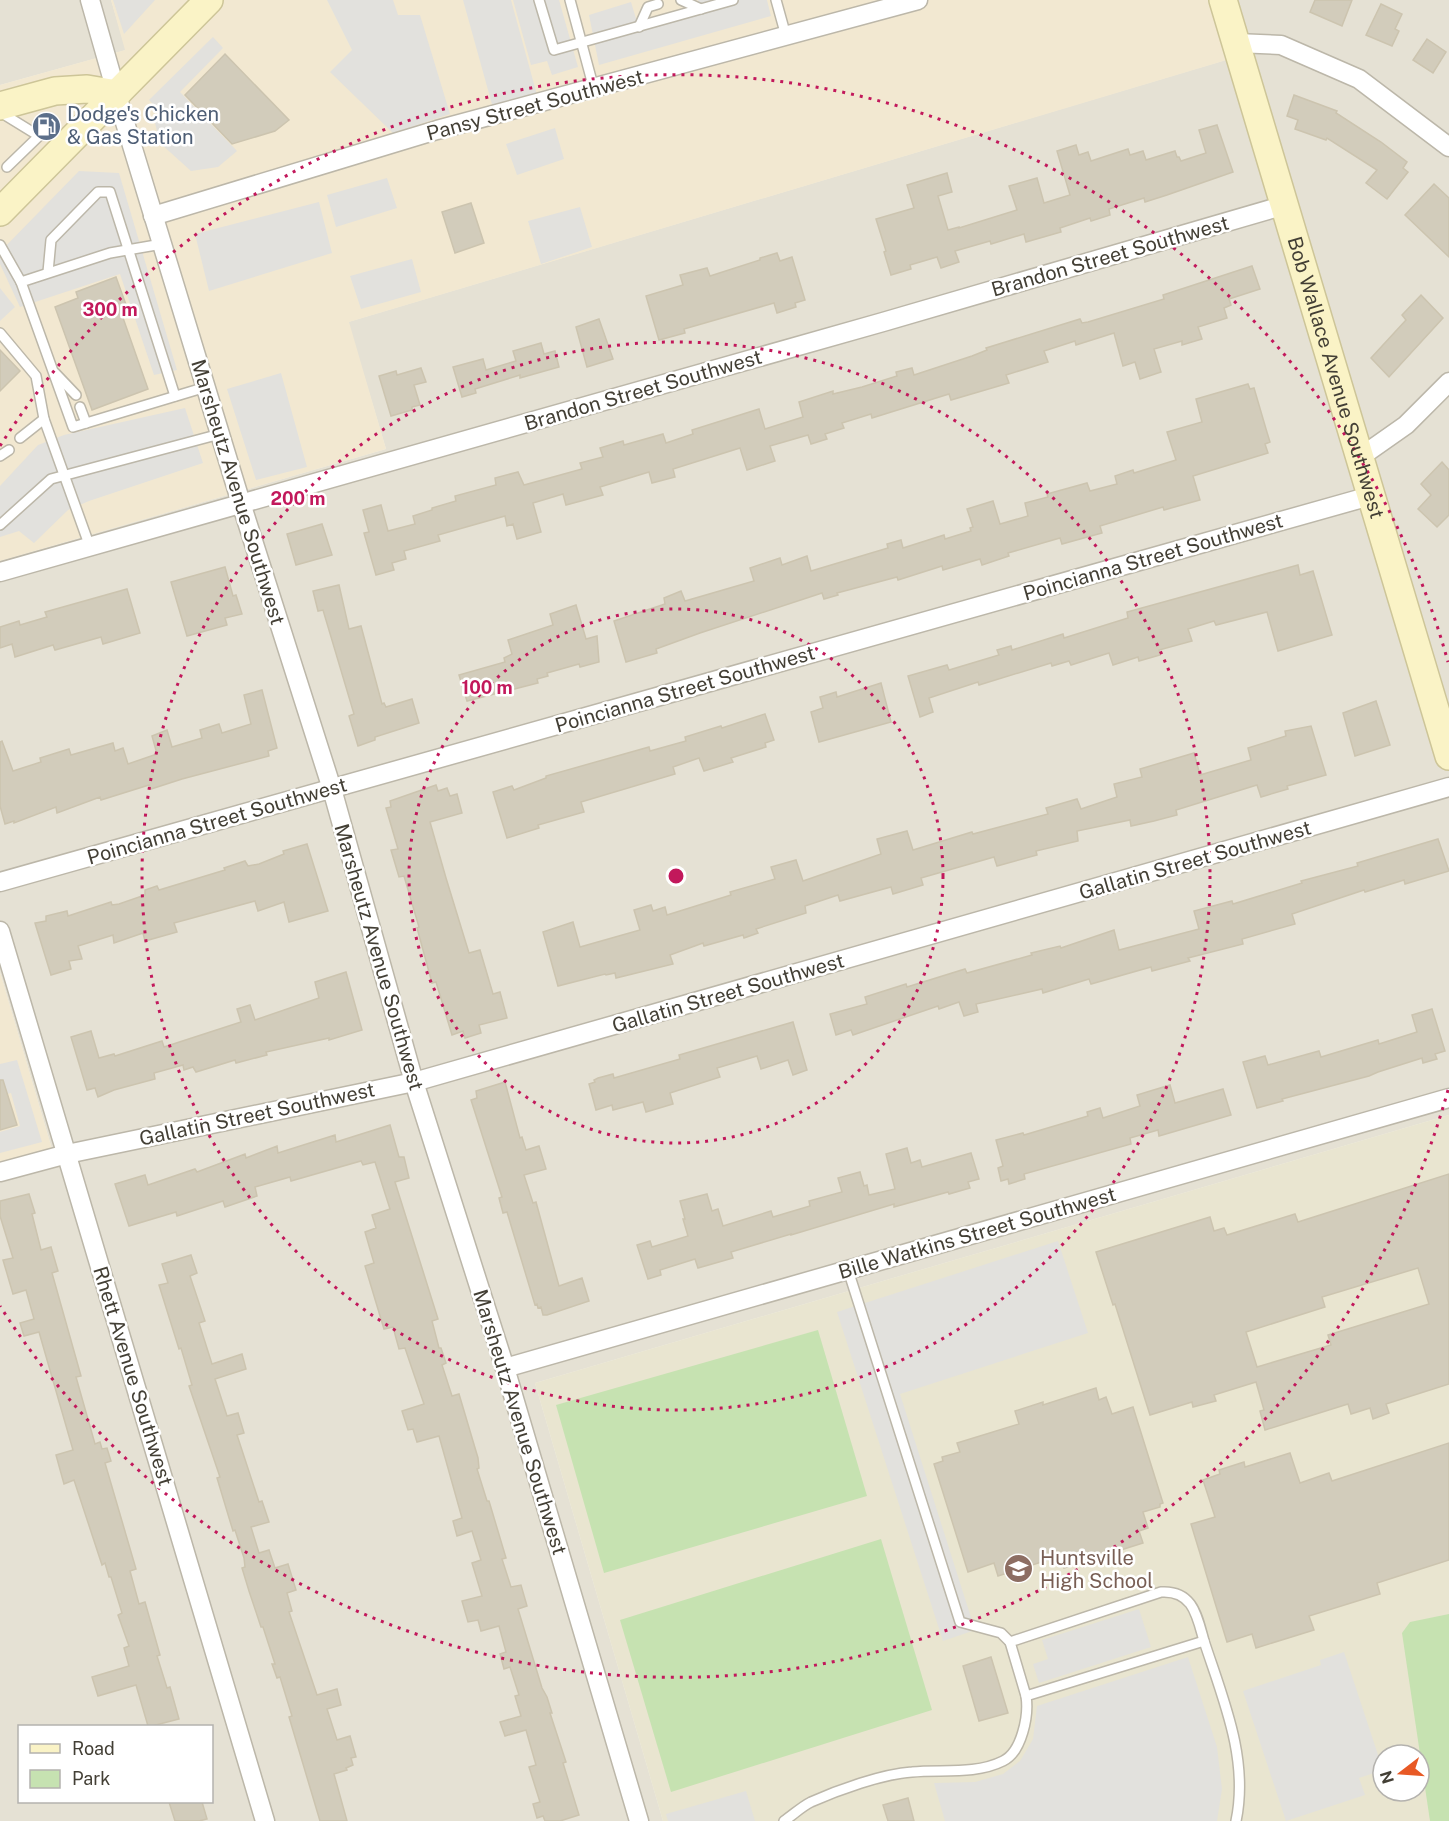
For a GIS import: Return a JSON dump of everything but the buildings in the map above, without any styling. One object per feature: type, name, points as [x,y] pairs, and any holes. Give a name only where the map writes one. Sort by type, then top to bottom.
[{"type":"main road","points":[[0,212],[50,141],[117,94],[209,0]]},
{"type":"main road","name":"Bob Wallace Avenue Southwest","points":[[1223,0],[1449,756]]},
{"type":"main road","points":[[6,113],[55,91],[87,89],[117,94]]},
{"type":"street","name":"Marsheutz Avenue Southwest","points":[[90,0],[241,504],[332,789],[414,1082],[505,1368],[639,1821]]},
{"type":"street","name":"Pansy Street Southwest","points":[[153,216],[437,130],[786,36],[895,3],[918,0]]},
{"type":"street","points":[[1236,43],[1281,45],[1359,79],[1449,147]]},
{"type":"street","name":"Brandon Street Southwest","points":[[0,572],[884,322],[1285,205]]},
{"type":"street","points":[[1359,458],[1406,426],[1449,382]]},
{"type":"street","name":"Poincianna Street Southwest","points":[[0,882],[1370,496]]},
{"type":"street","name":"Gallatin Street Southwest","points":[[0,1172],[67,1154],[414,1082],[1449,787]]},
{"type":"street","name":"Rhett Avenue Southwest","points":[[0,931],[265,1821]]},
{"type":"street","name":"Bille Watkins Street Southwest","points":[[505,1368],[1449,1098]]},
{"type":"lane","points":[[539,0],[554,50],[734,0]]},
{"type":"lane","points":[[570,0],[594,88]]},
{"type":"lane","points":[[681,0],[701,9]]},
{"type":"lane","points":[[776,0],[786,36]]},
{"type":"lane","points":[[639,27],[648,7],[658,4]]},
{"type":"lane","points":[[0,112],[6,113],[50,141],[4,168]]},
{"type":"lane","points":[[0,126],[6,113]]},
{"type":"lane","points":[[48,272],[51,240],[98,192],[110,192],[175,396]]},
{"type":"lane","points":[[21,282],[110,253],[162,244]]},
{"type":"lane","points":[[0,245],[21,282],[72,427],[206,387]]},
{"type":"lane","points":[[0,333],[36,376],[44,419],[90,546]]},
{"type":"lane","points":[[51,369],[76,395]]},
{"type":"lane","points":[[81,407],[86,423]]},
{"type":"lane","points":[[20,438],[44,419]]},
{"type":"lane","points":[[0,525],[51,479],[220,434]]},
{"type":"lane","points":[[0,456],[9,450]]},
{"type":"lane","points":[[784,1821],[809,1803],[865,1783],[910,1772],[983,1768],[1005,1761],[1022,1737],[1028,1707],[1010,1642],[1001,1633],[960,1622],[848,1270]]},
{"type":"lane","points":[[1010,1642],[1161,1592],[1170,1592],[1188,1600],[1194,1608],[1235,1736],[1240,1773],[1236,1821]]},
{"type":"lane","points":[[1026,1696],[1204,1641]]},
{"type":"shaded area","points":[[0,0],[111,0],[126,50],[0,85]]},
{"type":"shaded area","points":[[111,0],[1212,0],[1230,59],[349,322],[386,449],[0,561],[0,85],[125,50]]},
{"type":"shaded area","points":[[113,0],[155,0],[124,34]]},
{"type":"shaded area","points":[[327,0],[393,0],[398,15],[420,15],[450,114],[393,133],[330,72],[352,50]]},
{"type":"shaded area","points":[[463,0],[511,0],[537,95],[493,108]]},
{"type":"shaded area","points":[[513,0],[559,0],[578,67],[552,75],[547,61],[531,65]]},
{"type":"shaded area","points":[[698,0],[767,0],[771,16],[599,65],[589,15],[631,2],[637,22],[699,4]]},
{"type":"shaded area","points":[[1212,0],[1449,0],[1449,1115],[535,1383],[663,1821],[0,1821],[0,1164],[52,1149],[0,972],[0,561],[386,449],[348,322],[1229,59]]},
{"type":"shaded area","points":[[213,37],[223,48],[180,92],[237,151],[218,167],[191,171],[160,143],[155,123],[159,110],[149,100]]},
{"type":"shaded area","points":[[555,128],[564,159],[517,175],[506,144]]},
{"type":"shaded area","points":[[79,171],[119,173],[177,370],[154,375],[120,274],[20,307],[0,264],[0,252]]},
{"type":"shaded area","points":[[387,178],[397,208],[336,227],[327,195]]},
{"type":"shaded area","points":[[319,202],[332,253],[209,291],[195,234]]},
{"type":"shaded area","points":[[580,207],[592,247],[541,264],[528,221]]},
{"type":"shaded area","points":[[412,259],[421,292],[361,309],[350,276]]},
{"type":"shaded area","points":[[0,288],[15,307],[0,321]]},
{"type":"shaded area","points":[[281,373],[307,467],[256,480],[227,389]]},
{"type":"shaded area","points":[[185,408],[203,463],[68,510],[34,543],[19,531],[0,537],[0,486],[38,445],[64,435]]},
{"type":"shaded area","points":[[0,972],[52,1149],[0,1164]]},
{"type":"shaded area","points":[[17,1060],[42,1142],[0,1153],[0,1132],[20,1126],[11,1093],[0,1096],[0,1064]]},
{"type":"shaded area","name":"Huntsville High School","points":[[1449,1115],[1449,1821],[663,1821],[535,1383]]},
{"type":"shaded area","points":[[1058,1241],[1088,1333],[900,1394],[975,1630],[943,1641],[837,1312]]},
{"type":"shaded area","points":[[1139,1609],[1151,1647],[1039,1683],[1033,1664],[1048,1659],[1042,1640]]},
{"type":"shaded area","points":[[1344,1652],[1374,1743],[1371,1743],[1371,1774],[1359,1778],[1365,1795],[1286,1821],[1243,1691],[1321,1665],[1320,1660]]},
{"type":"shaded area","points":[[1188,1657],[1217,1747],[1222,1789],[1217,1821],[945,1821],[934,1783],[975,1782],[1003,1774],[1020,1761],[1033,1739],[1037,1706]]},
{"type":"shaded area","points":[[746,1791],[755,1821],[668,1821],[666,1814]]},
{"type":"green space","points":[[818,1330],[867,1496],[604,1573],[556,1405]]},
{"type":"green space","points":[[881,1539],[932,1710],[671,1792],[620,1620]]},
{"type":"green space","points":[[1449,1614],[1449,1821],[1430,1821],[1427,1803],[1431,1803],[1431,1743],[1418,1743],[1402,1633],[1410,1622]]},
{"type":"place","name":"Dodge's Chicken & Gas Station","points":[[46,126]]},
{"type":"place","name":"Huntsville High School","points":[[1019,1569]]}]
